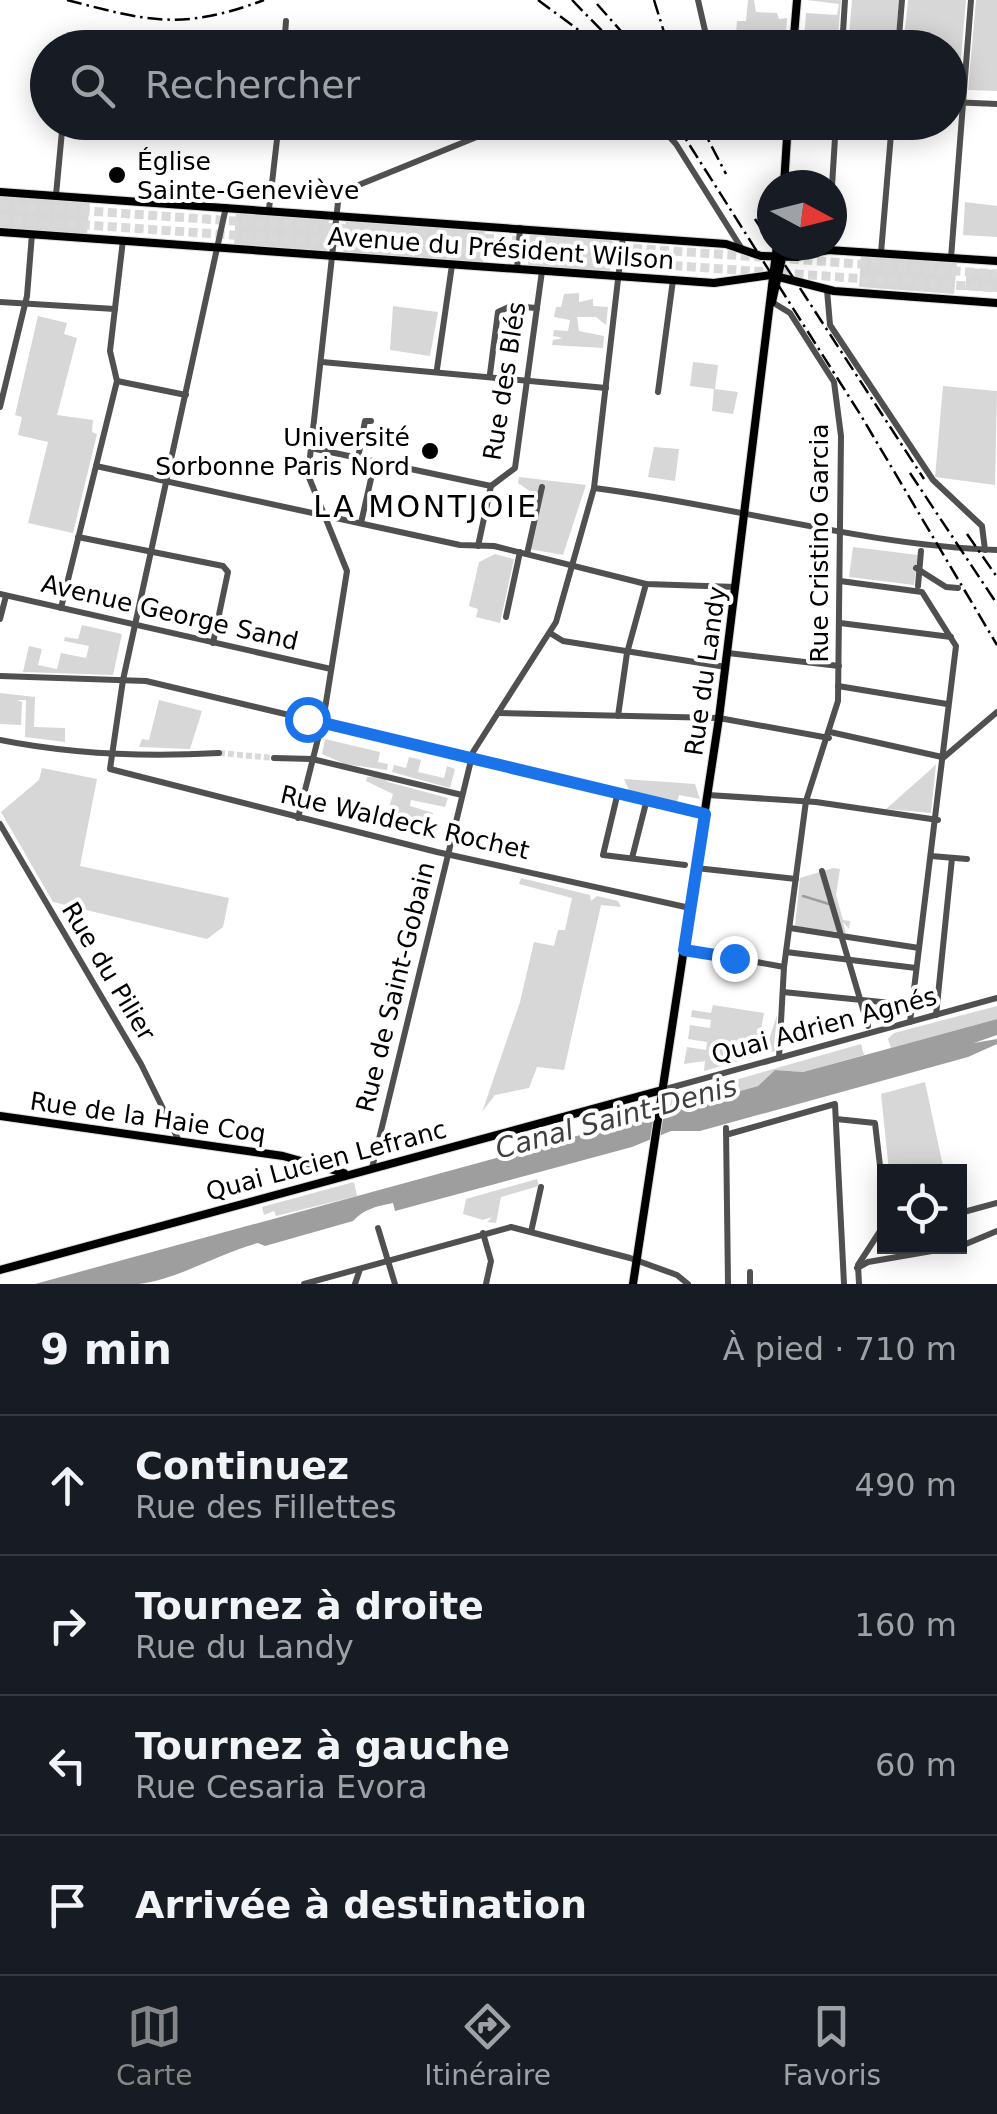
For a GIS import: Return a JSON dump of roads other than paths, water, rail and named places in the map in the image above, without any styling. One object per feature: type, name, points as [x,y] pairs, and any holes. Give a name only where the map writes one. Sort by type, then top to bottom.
[{"type":"main road","points":[[794,30],[797,0]]},
{"type":"main road","points":[[785,170],[787,140]]},
{"type":"main road","name":"Avenue du Président Wilson","points":[[0,192],[726,244],[757,252]]},
{"type":"main road","name":"Avenue du Président Wilson","points":[[0,232],[714,283],[776,275],[828,290],[997,302]]},
{"type":"main road","name":"Avenue du Président Wilson","points":[[847,250],[997,261]]},
{"type":"main road","name":"Rue du Landy","points":[[774,260],[776,275]]},
{"type":"main road","name":"Rue du Landy","points":[[637,1261],[719,718],[772,302],[782,260]]},
{"type":"main road","name":"Quai Lucien Lefranc","points":[[0,1270],[662,1090]]},
{"type":"main road","name":"Rue de la Haie Coq","points":[[0,1116],[284,1156],[348,1174]]},
{"type":"main road","points":[[317,1166],[319,1182]]},
{"type":"main road","points":[[634,1284],[637,1261]]},
{"type":"street","points":[[698,0],[704,30]]},
{"type":"street","points":[[844,30],[846,0]]},
{"type":"street","points":[[900,30],[902,0]]},
{"type":"street","points":[[967,51],[972,0]]},
{"type":"street","points":[[285,30],[286,21]]},
{"type":"street","points":[[967,102],[997,104]]},
{"type":"street","points":[[56,195],[61,140]]},
{"type":"street","points":[[269,210],[277,140]]},
{"type":"street","points":[[298,818],[322,722],[348,570],[308,475],[335,257],[339,193],[469,140]]},
{"type":"street","points":[[673,140],[742,249]]},
{"type":"street","points":[[833,170],[835,140]]},
{"type":"street","points":[[881,253],[890,140]]},
{"type":"street","points":[[951,258],[959,140]]},
{"type":"street","points":[[112,750],[123,680],[226,207]]},
{"type":"street","name":"Rue des Blés","points":[[517,269],[520,228]]},
{"type":"street","points":[[0,407],[4,368],[26,303],[32,234]]},
{"type":"street","name":"Rue de Saint-Gobain","points":[[372,1168],[472,756],[550,633],[594,488],[623,236]]},
{"type":"street","points":[[60,608],[118,381],[110,351],[123,240]]},
{"type":"street","points":[[437,370],[452,265]]},
{"type":"street","name":"Rue des Blés","points":[[478,546],[491,486],[515,468],[542,271]]},
{"type":"street","points":[[658,392],[673,280]]},
{"type":"street","points":[[828,290],[830,325],[932,480],[982,526],[985,550]]},
{"type":"street","points":[[0,302],[116,309]]},
{"type":"street","name":"Rue Cristino Garcia","points":[[772,302],[790,313],[836,385],[841,436],[838,686],[829,735],[806,801],[784,967],[780,1058]]},
{"type":"street","points":[[490,374],[498,312],[511,306],[536,308]]},
{"type":"street","points":[[322,362],[490,374],[606,388]]},
{"type":"street","points":[[118,381],[186,396]]},
{"type":"street","points":[[358,458],[365,421],[370,421]]},
{"type":"street","points":[[311,448],[491,486]]},
{"type":"street","points":[[361,523],[373,461]]},
{"type":"street","points":[[96,466],[523,554],[646,584],[736,586]]},
{"type":"street","points":[[506,617],[542,487]]},
{"type":"street","points":[[594,488],[684,498],[840,534],[997,550]]},
{"type":"street","points":[[78,537],[226,569],[213,643]]},
{"type":"street","points":[[918,586],[921,552]]},
{"type":"street","points":[[918,570],[946,587],[958,588]]},
{"type":"street","points":[[840,581],[922,592],[956,646],[938,820],[910,1022]]},
{"type":"street","points":[[618,716],[628,652],[646,584]]},
{"type":"street","points":[[0,619],[3,595]]},
{"type":"street","name":"Avenue George Sand","points":[[3,595],[331,669]]},
{"type":"street","points":[[840,623],[951,637]]},
{"type":"street","points":[[550,633],[563,641],[726,667]]},
{"type":"street","points":[[728,653],[839,666]]},
{"type":"street","points":[[0,676],[146,681],[705,814]]},
{"type":"street","points":[[838,686],[947,704]]},
{"type":"street","points":[[943,758],[997,712]]},
{"type":"street","points":[[498,714],[719,718],[943,758]]},
{"type":"street","points":[[0,740],[46,749],[189,756],[219,753]]},
{"type":"street","name":"Rue Waldeck Rochet","points":[[112,750],[111,770],[298,818],[690,908]]},
{"type":"street","points":[[274,758],[312,759],[462,795]]},
{"type":"street","points":[[618,792],[603,855],[686,864]]},
{"type":"street","points":[[708,795],[806,801],[938,820]]},
{"type":"street","points":[[632,858],[647,800]]},
{"type":"street","name":"Rue du Pilier","points":[[0,824],[141,1064],[178,1141]]},
{"type":"street","points":[[931,856],[967,859]]},
{"type":"street","points":[[936,1015],[952,858]]},
{"type":"street","points":[[696,868],[796,879]]},
{"type":"street","points":[[822,871],[838,936],[868,1026]]},
{"type":"street","points":[[790,928],[919,948]]},
{"type":"street","points":[[684,950],[784,967]]},
{"type":"street","points":[[786,952],[916,968]]},
{"type":"street","points":[[783,992],[912,1005]]},
{"type":"street","name":"Quai Adrien Agnés","points":[[662,1090],[997,998]]},
{"type":"street","points":[[728,1284],[728,1131],[835,1104],[844,1284]]},
{"type":"street","points":[[836,1119],[875,1123],[880,1164]]},
{"type":"street","points":[[531,1232],[542,1187]]},
{"type":"street","points":[[967,1211],[997,1203]]},
{"type":"street","points":[[378,1228],[395,1284]]},
{"type":"street","points":[[304,1284],[511,1228],[637,1261],[677,1275],[688,1284]]},
{"type":"street","points":[[967,1244],[997,1231]]},
{"type":"street","points":[[484,1233],[491,1261],[486,1284]]},
{"type":"street","points":[[859,1284],[858,1266],[877,1235]]},
{"type":"street","points":[[858,1266],[907,1254]]},
{"type":"street","points":[[355,1284],[360,1268]]},
{"type":"street","points":[[750,1272],[750,1284]]},
{"type":"waterway","points":[[803,896],[829,904]]},
{"type":"tunnel","points":[[0,205],[757,257]]},
{"type":"tunnel","points":[[0,219],[997,288]]},
{"type":"tunnel","points":[[804,260],[997,274]]},
{"type":"tunnel","points":[[219,753],[274,758]]},
{"type":"railway","points":[[67,0],[165,20],[210,16],[264,0]]},
{"type":"railway","points":[[538,0],[579,30]]},
{"type":"railway","points":[[572,0],[601,30]]},
{"type":"railway","points":[[654,0],[663,30]]},
{"type":"railway","points":[[597,4],[620,30]]},
{"type":"railway","points":[[686,140],[860,414],[997,645]]},
{"type":"railway","points":[[708,140],[726,174]]},
{"type":"railway","points":[[755,219],[924,479]]},
{"type":"railway","points":[[910,473],[997,604]]},
{"type":"railway","points":[[967,534],[997,577]]},
{"type":"place","name":"Église Sainte-Geneviève","points":[[117,175]]},
{"type":"place","name":"Université Sorbonne Paris Nord","points":[[430,451]]},
{"type":"district","name":"LA MONTJOIE","points":[[426,507]]},
{"type":"water label","name":"Canal Saint-Denis","points":[[616,1117]]}]
